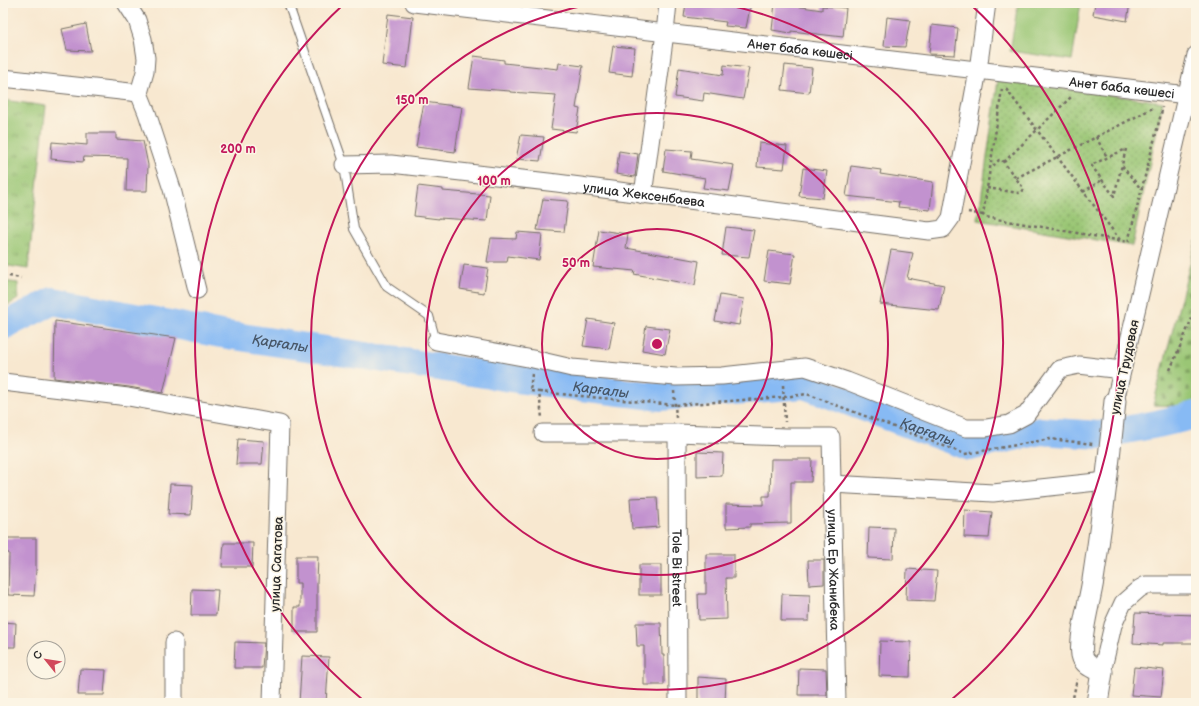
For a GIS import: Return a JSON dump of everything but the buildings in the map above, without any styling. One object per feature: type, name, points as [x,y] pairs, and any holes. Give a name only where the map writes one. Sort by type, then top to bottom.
[{"type":"street","points":[[126,3],[137,20],[143,39],[146,58],[145,72],[139,93],[172,188],[197,290]]},
{"type":"street","name":"Анет баба көшесі","points":[[414,3],[1187,94]]},
{"type":"street","points":[[643,195],[668,3]]},
{"type":"street","points":[[978,70],[988,3]]},
{"type":"street","name":"улица Трудовая","points":[[1102,672],[1088,665],[1084,660],[1081,642],[1093,581],[1111,445],[1114,401],[1196,56]]},
{"type":"street","name":"улица Жексенбаева","points":[[344,165],[391,164],[557,183],[929,232],[943,229],[952,218],[978,70]]},
{"type":"street","points":[[3,78],[139,93]]},
{"type":"street","points":[[436,340],[572,368],[676,377],[722,376],[805,367],[847,381],[966,428],[986,428],[1009,424],[1026,415],[1060,369],[1079,365],[1122,370]]},
{"type":"street","name":"улица Сагатова","points":[[3,382],[128,397],[280,424],[272,703]]},
{"type":"street","points":[[543,433],[677,433],[786,437]]},
{"type":"street","name":"Tole Bi street","points":[[677,433],[678,703]]},
{"type":"street","name":"улица Ер Жанибека","points":[[786,437],[831,437],[837,703]]},
{"type":"street","points":[[832,484],[994,493],[1106,481]]},
{"type":"street","points":[[1097,703],[1102,672],[1114,625],[1123,603],[1146,585],[1196,585]]},
{"type":"street","points":[[174,642],[174,703]]},
{"type":"lane","points":[[288,3],[344,165],[354,229],[387,287],[429,316],[436,340]]},
{"type":"path","points":[[1003,85],[1010,86]]},
{"type":"path","points":[[1003,85],[1120,240]]},
{"type":"path","points":[[1003,85],[983,215],[985,217],[1128,242],[1162,110],[1161,104]]},
{"type":"path","points":[[1004,162],[1071,97]]},
{"type":"path","points":[[1016,178],[1154,107]]},
{"type":"path","points":[[1096,137],[1107,157]]},
{"type":"path","points":[[1126,149],[1122,166],[1114,196],[1091,165],[1126,149]]},
{"type":"path","points":[[987,188],[1019,193],[1024,189],[1002,160],[999,160],[990,169]]},
{"type":"path","points":[[1122,166],[1142,189]]},
{"type":"path","points":[[1083,192],[1102,180]]},
{"type":"path","points":[[3,274],[21,278]]},
{"type":"path","points":[[1170,370],[1196,309]]},
{"type":"path","points":[[532,372],[530,391],[675,405],[808,394],[965,454],[1050,439],[1096,445],[1111,445]]},
{"type":"path","points":[[782,380],[786,437]]},
{"type":"path","points":[[539,392],[543,433]]},
{"type":"path","points":[[674,392],[675,405]]},
{"type":"green space","points":[[1018,3],[1081,3],[1072,60],[1010,51]]},
{"type":"green space","points":[[998,80],[1163,102],[1132,246],[978,220]]},
{"type":"green space","points":[[3,100],[46,106],[28,269],[3,265]]},
{"type":"green space","points":[[1196,241],[1196,405],[1153,405]]},
{"type":"green space","points":[[3,281],[18,283],[18,299],[3,308]]},
{"type":"waterway","name":"Қарғалы","points":[[3,326],[53,301],[221,334],[517,379],[661,397],[804,385],[969,447],[1041,431],[1099,435],[1196,415]]}]
